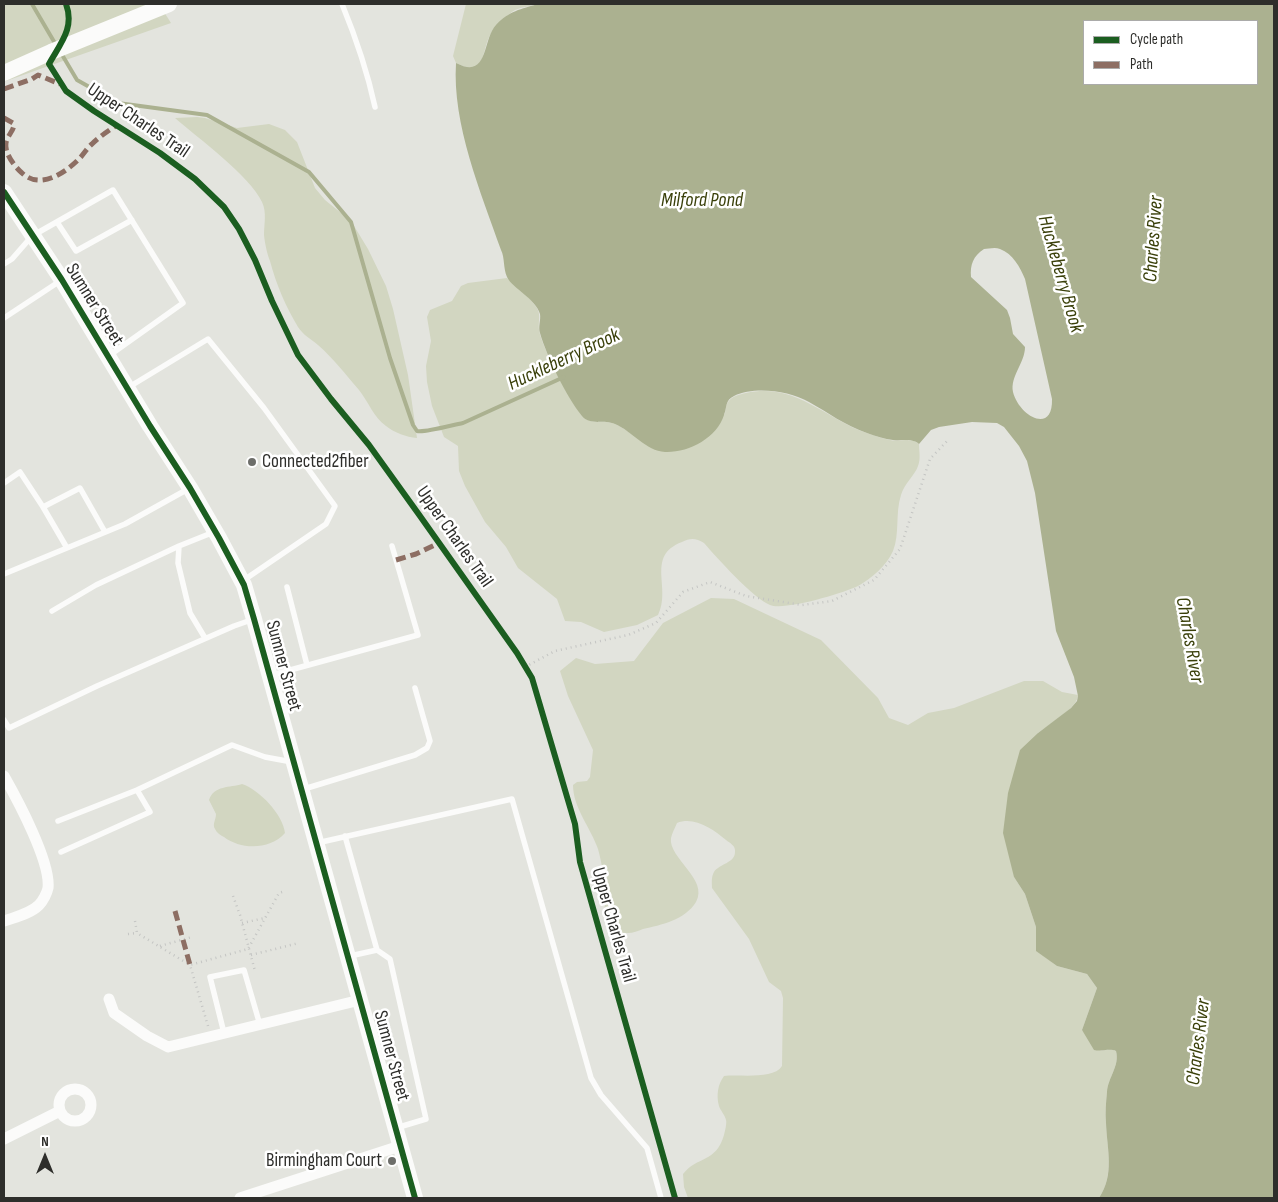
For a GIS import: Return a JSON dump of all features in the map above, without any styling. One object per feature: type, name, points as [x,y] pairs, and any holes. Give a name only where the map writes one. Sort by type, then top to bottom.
[{"type":"street","points":[[4,73],[50,52],[169,4]]},
{"type":"street","name":"Sumner Street","points":[[4,192],[62,280],[190,488],[242,582],[270,675],[415,1198]]},
{"type":"street","points":[[4,776],[21,805],[44,862],[48,887],[39,905],[22,915],[4,921]]},
{"type":"street","points":[[109,999],[114,1013],[147,1036],[168,1047],[360,1000]]},
{"type":"street","points":[[4,1139],[60,1112]]},
{"type":"street","points":[[240,1198],[400,1146]]},
{"type":"lane","points":[[342,4],[361,50],[375,107]]},
{"type":"lane","points":[[4,264],[12,259],[32,236],[113,190],[183,304],[108,356]]},
{"type":"lane","points":[[57,222],[76,251],[132,220]]},
{"type":"lane","points":[[4,318],[62,280]]},
{"type":"lane","points":[[128,388],[208,339],[264,408],[335,506],[326,524],[242,582]]},
{"type":"lane","points":[[4,483],[20,472],[67,548]]},
{"type":"lane","points":[[43,507],[80,488],[105,532]]},
{"type":"lane","points":[[4,574],[124,524],[190,488]]},
{"type":"lane","points":[[52,611],[96,585],[179,546],[215,532]]},
{"type":"lane","points":[[179,546],[178,563],[190,613],[205,638]]},
{"type":"lane","points":[[270,675],[418,634],[392,546]]},
{"type":"lane","points":[[287,588],[307,665]]},
{"type":"lane","points":[[4,720],[9,728],[97,686],[205,638],[254,619]]},
{"type":"lane","points":[[302,789],[415,755],[428,748],[430,741],[414,688]]},
{"type":"lane","points":[[58,821],[137,790],[232,745],[265,757],[294,762]]},
{"type":"lane","points":[[60,852],[150,812],[137,790]]},
{"type":"lane","points":[[316,843],[512,799],[591,1078],[601,1095],[647,1148],[661,1198]]},
{"type":"lane","points":[[344,836],[377,950],[390,959],[426,1119],[395,1129]]},
{"type":"lane","points":[[348,957],[377,950]]},
{"type":"lane","points":[[224,1033],[210,977],[244,970],[260,1025]]},
{"type":"path","points":[[521,660],[527,670],[555,651],[628,635],[656,623],[683,592],[710,582],[746,596],[802,605],[832,601],[874,580],[900,549],[930,459],[948,440]]},
{"type":"path","points":[[191,965],[248,949],[278,893],[285,891]]},
{"type":"path","points":[[233,896],[248,949]]},
{"type":"path","points":[[242,923],[265,918]]},
{"type":"path","points":[[135,922],[137,933]]},
{"type":"path","points":[[128,934],[137,933],[191,965],[208,1027]]},
{"type":"path","points":[[160,946],[192,937]]},
{"type":"path","points":[[251,956],[299,944]]},
{"type":"shaded area","points":[[4,4],[159,4],[171,23],[6,81],[4,80]]},
{"type":"shaded area","points":[[466,4],[538,4],[515,10],[509,14],[492,32],[479,64],[474,67],[466,67],[456,63],[453,56]]},
{"type":"shaded area","points":[[197,117],[237,128],[269,124],[285,130],[297,142],[315,188],[325,200],[351,221],[368,249],[386,286],[408,375],[417,438],[397,433],[382,423],[359,390],[339,367],[324,350],[298,327],[282,295],[268,255],[264,235],[265,214],[262,202],[247,181],[235,169],[175,118]]},
{"type":"shaded area","points":[[507,278],[537,308],[539,330],[545,349],[583,416],[594,422],[615,424],[658,450],[725,414],[728,402],[733,397],[764,391],[795,397],[852,427],[873,435],[890,440],[909,440],[919,444],[919,463],[901,495],[895,544],[887,561],[868,580],[851,589],[828,597],[788,606],[777,606],[770,605],[754,594],[704,543],[696,539],[690,539],[671,548],[665,556],[661,574],[662,605],[658,615],[637,625],[604,632],[581,622],[565,621],[557,599],[518,568],[506,547],[485,522],[459,471],[458,446],[444,437],[432,406],[427,382],[426,366],[431,341],[427,317],[430,310],[452,301],[461,286],[468,283]]},
{"type":"shaded area","points":[[711,598],[734,599],[821,640],[878,698],[889,718],[908,725],[928,713],[954,708],[1024,681],[1043,681],[1062,692],[1078,695],[1077,700],[1068,711],[1038,733],[1014,877],[1025,894],[1036,927],[1036,950],[1057,966],[1087,974],[1097,988],[1082,1030],[1101,1051],[1111,1049],[1116,1051],[1116,1062],[1108,1087],[1106,1104],[1109,1171],[1104,1189],[1099,1198],[688,1198],[684,1187],[683,1174],[688,1168],[711,1155],[721,1144],[724,1135],[726,1121],[720,1108],[718,1094],[719,1086],[724,1076],[764,1075],[778,1070],[782,1066],[783,998],[781,991],[769,982],[749,939],[712,888],[714,872],[732,859],[735,848],[721,836],[697,822],[683,821],[677,823],[671,838],[675,853],[697,885],[699,893],[696,902],[691,908],[672,921],[632,933],[619,931],[606,920],[604,912],[606,892],[598,849],[576,802],[573,785],[577,782],[587,781],[590,777],[593,750],[568,696],[560,671],[576,658],[595,664],[634,661],[663,623]]},
{"type":"shaded area","points":[[242,784],[263,797],[275,811],[285,833],[279,839],[264,845],[247,846],[231,841],[220,835],[216,830],[214,825],[216,814],[209,800],[211,795],[218,789]]},
{"type":"water","name":"Milford Pond","points":[[538,4],[1274,4],[1274,1198],[1099,1198],[1104,1189],[1109,1171],[1106,1104],[1108,1087],[1116,1062],[1116,1051],[1094,1050],[1082,1030],[1097,988],[1087,974],[1057,966],[1036,951],[1036,927],[1025,894],[1014,877],[1003,833],[1008,793],[1020,750],[1038,733],[1071,708],[1077,701],[1078,696],[1074,677],[1056,631],[1035,493],[1027,461],[1019,446],[1004,427],[997,423],[972,422],[939,427],[931,430],[919,444],[910,440],[887,439],[851,426],[801,398],[772,391],[752,391],[734,396],[728,402],[724,415],[715,431],[692,447],[674,452],[658,451],[645,445],[615,424],[593,422],[585,419],[570,398],[547,353],[539,331],[540,314],[538,309],[507,277],[502,253],[463,134],[459,110],[456,63],[467,67],[474,66],[479,62],[496,25],[501,20],[521,9]],"holes":[[[994,248],[1009,254],[1025,279],[1052,399],[1051,410],[1042,419],[1028,414],[1016,401],[1013,392],[1015,375],[1023,359],[1025,347],[1013,334],[1007,310],[971,277],[973,261],[977,255],[984,249]]]},
{"type":"waterway","name":"Huckleberry Brook","points":[[32,4],[56,45]]},
{"type":"waterway","name":"Huckleberry Brook","points":[[61,53],[77,80],[118,103],[207,115],[309,172],[351,222],[390,358],[413,425],[417,431],[432,430],[463,423],[564,377]]},
{"type":"marked path","points":[[4,89],[38,75],[60,84]]},
{"type":"marked path","points":[[4,118],[14,125],[6,143],[8,155],[13,164],[22,173],[29,178],[37,180],[52,178],[60,174],[79,159],[95,141],[117,125]]},
{"type":"marked path","points":[[396,560],[416,554],[439,543]]},
{"type":"marked path","points":[[175,911],[190,965]]},
{"type":"cycle path","name":"Upper Charles Trail","points":[[66,4],[69,21],[65,36],[49,64],[66,91],[160,153],[195,179],[224,207],[239,229],[255,260],[298,355],[369,445],[517,653],[532,678],[575,824],[580,862],[675,1198]]},
{"type":"cycle path","points":[[4,192],[62,280],[150,426],[190,488],[244,585],[415,1198]]},
{"type":"place","name":"Connected2fiber","points":[[252,462]]},
{"type":"place","name":"Birmingham Court","points":[[392,1161]]},
{"type":"water label","name":"Charles River","points":[[1154,239]]},
{"type":"water label","name":"Charles River","points":[[1189,640]]},
{"type":"water label","name":"Charles River","points":[[1199,1042]]}]
